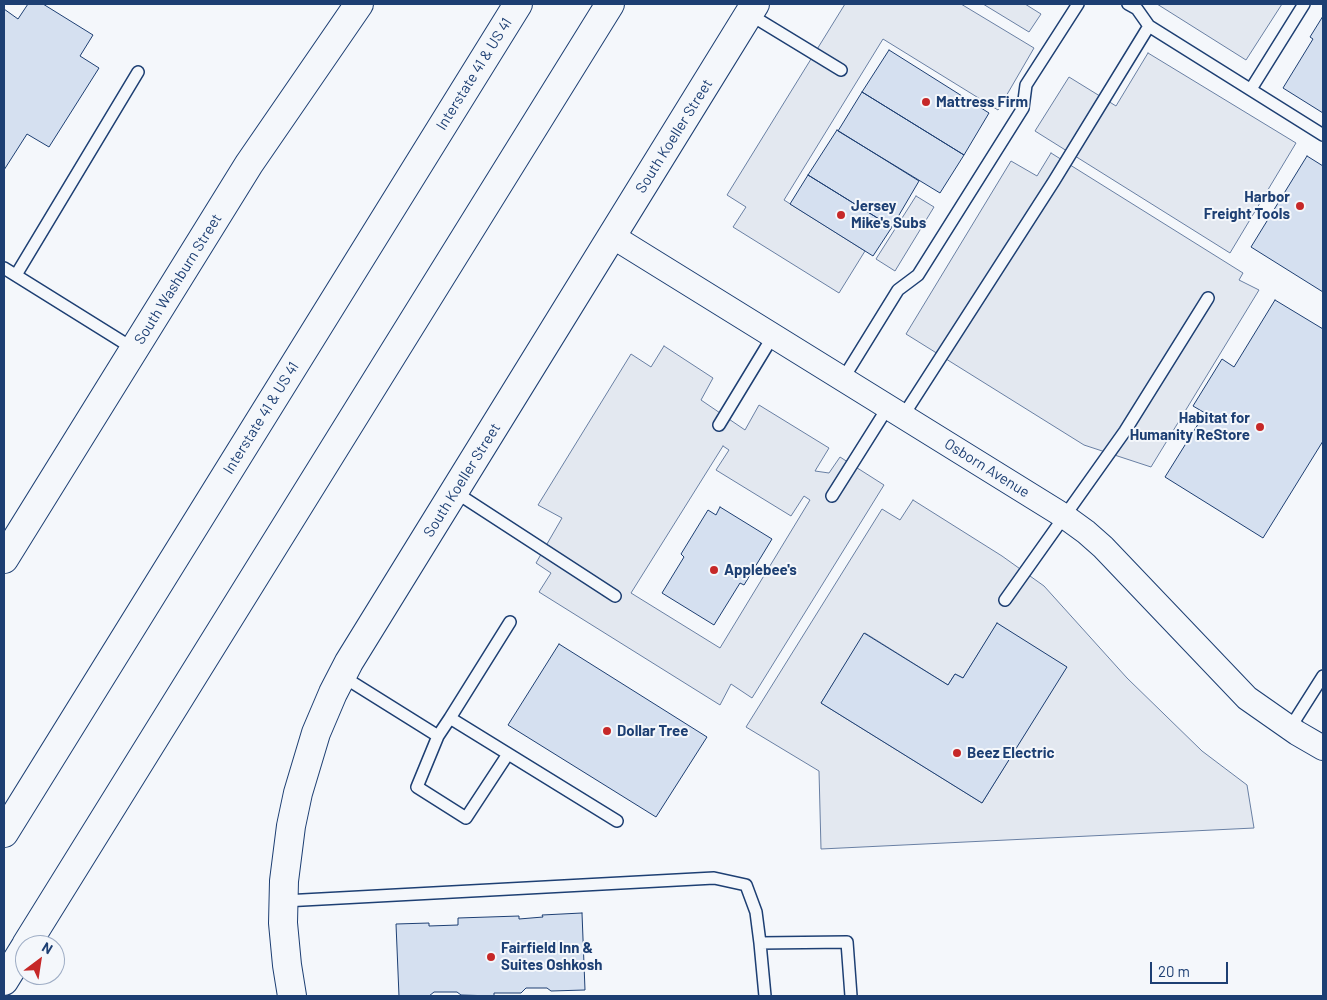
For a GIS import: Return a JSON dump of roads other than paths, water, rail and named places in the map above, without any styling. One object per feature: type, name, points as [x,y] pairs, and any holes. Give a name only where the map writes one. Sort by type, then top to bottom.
[{"type":"main road","name":"South Washburn Street","points":[[4,559],[249,164],[358,4]]},
{"type":"main road","name":"Interstate 41 & US 41","points":[[4,833],[518,4]]},
{"type":"main road","points":[[33,935],[610,4]]},
{"type":"main road","name":"South Koeller Street","points":[[292,996],[283,923],[284,881],[290,835],[298,793],[316,733],[333,693],[354,654],[752,9]]},
{"type":"main road","points":[[4,981],[15,964]]},
{"type":"street","name":"Osborn Avenue","points":[[612,236],[1064,516],[1103,547],[1247,698],[1323,748]]},
{"type":"lane","points":[[843,379],[898,290],[918,275],[1023,108],[1026,85],[1078,4]]},
{"type":"lane","points":[[1251,89],[1304,4]]},
{"type":"lane","points":[[1135,6],[1148,26],[1323,135]]},
{"type":"lane","points":[[752,9],[841,70]]},
{"type":"lane","points":[[832,496],[896,412],[1054,181],[1148,26]]},
{"type":"lane","points":[[16,275],[138,72]]},
{"type":"lane","points":[[4,268],[134,349]]},
{"type":"lane","points":[[1005,600],[1129,425],[1208,298]]},
{"type":"lane","points":[[719,425],[772,336]]},
{"type":"lane","points":[[455,492],[615,596]]},
{"type":"lane","points":[[508,754],[466,818],[417,787],[438,736],[510,622]]},
{"type":"lane","points":[[342,676],[438,736]]},
{"type":"lane","points":[[1290,728],[1323,676]]},
{"type":"lane","points":[[450,718],[617,821]]},
{"type":"lane","points":[[284,901],[714,878],[746,885],[756,912],[765,996]]},
{"type":"lane","points":[[760,944],[848,942],[851,996]]},
{"type":"place","name":"Mattress Firm","points":[[926,102]]},
{"type":"place","name":"Harbor Freight Tools","points":[[1300,206]]},
{"type":"place","name":"Jersey Mike's Subs","points":[[841,215]]},
{"type":"place","name":"Habitat for Humanity ReStore","points":[[1260,427]]},
{"type":"place","name":"Applebee's","points":[[714,570]]},
{"type":"place","name":"Dollar Tree","points":[[607,731]]},
{"type":"place","name":"Beez Electric","points":[[957,753]]},
{"type":"place","name":"Fairfield Inn & Suites Oshkosh","points":[[491,957]]}]
